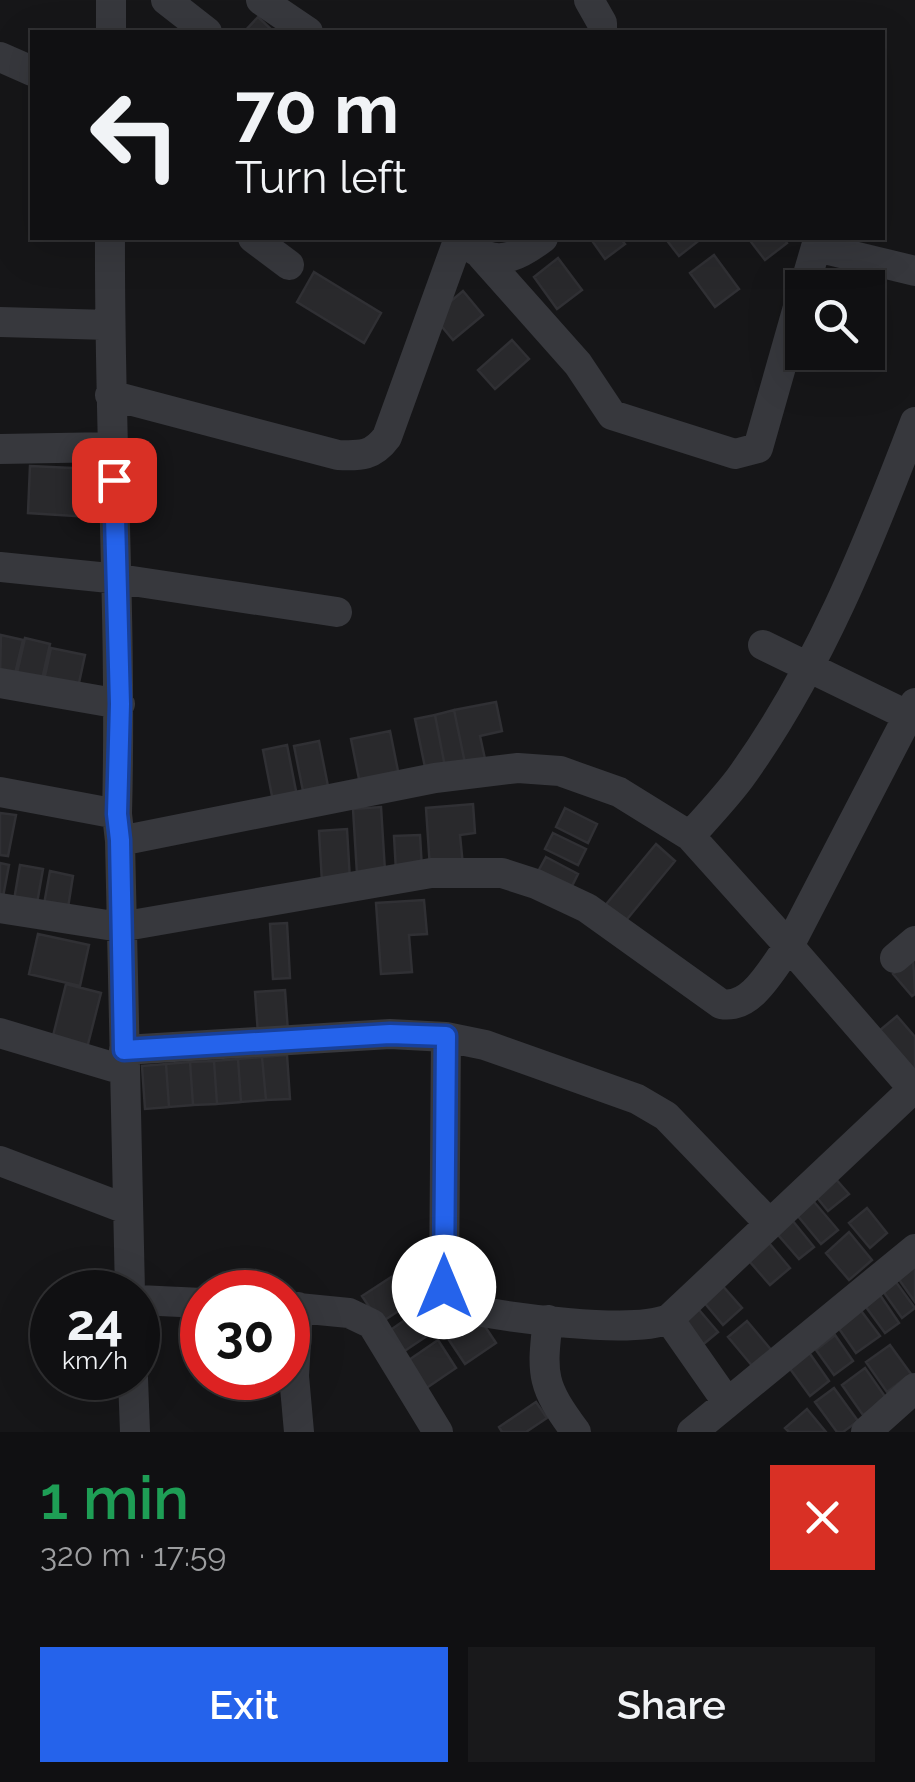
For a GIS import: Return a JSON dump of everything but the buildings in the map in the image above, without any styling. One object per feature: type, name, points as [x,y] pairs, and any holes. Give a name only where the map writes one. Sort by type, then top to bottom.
[{"type":"street","points":[[111,0],[111,30]]},
{"type":"street","points":[[166,0],[204,30]]},
{"type":"street","points":[[261,0],[305,30]]},
{"type":"street","points":[[588,0],[602,22],[602,30]]},
{"type":"street","points":[[0,57],[30,70]]},
{"type":"street","points":[[110,240],[129,1270]]},
{"type":"street","points":[[256,240],[289,265]]},
{"type":"street","points":[[466,244],[496,259],[518,256],[540,240]]},
{"type":"street","points":[[110,395],[338,455],[376,452],[387,438],[466,244]]},
{"type":"street","points":[[466,244],[578,364],[612,415],[736,454],[758,448],[785,353]]},
{"type":"street","points":[[809,270],[816,246],[915,272]]},
{"type":"street","points":[[0,322],[110,325]]},
{"type":"street","points":[[690,836],[738,780],[808,667],[858,568],[915,422]]},
{"type":"street","points":[[0,449],[113,447]]},
{"type":"street","points":[[0,567],[119,579],[337,612]]},
{"type":"street","points":[[0,908],[120,927],[430,873],[502,873],[588,908],[721,1004],[734,1006],[745,1001],[789,946],[913,713],[763,645]]},
{"type":"street","points":[[0,683],[120,704]]},
{"type":"street","points":[[0,792],[119,827],[435,778],[518,768],[560,772],[619,792],[690,836],[914,1090],[669,1318],[642,1326],[548,1320],[461,1308],[449,1300],[444,1287],[446,1036]]},
{"type":"street","points":[[0,1033],[124,1060],[390,1034],[446,1036],[485,1045],[652,1107],[685,1134],[770,1224]]},
{"type":"street","points":[[0,1161],[126,1209]]},
{"type":"street","points":[[692,1432],[915,1249]]},
{"type":"street","points":[[310,1309],[349,1313],[372,1324],[438,1432]]},
{"type":"street","points":[[669,1318],[727,1402]]},
{"type":"street","points":[[548,1320],[544,1378],[552,1400],[576,1432]]},
{"type":"street","points":[[866,1432],[915,1388]]},
{"type":"street","points":[[134,1400],[135,1432]]},
{"type":"street","points":[[296,1400],[299,1432]]},
{"type":"route","points":[[114,480],[119,579],[117,814],[124,1050],[390,1034],[446,1036],[444,1287]]}]
